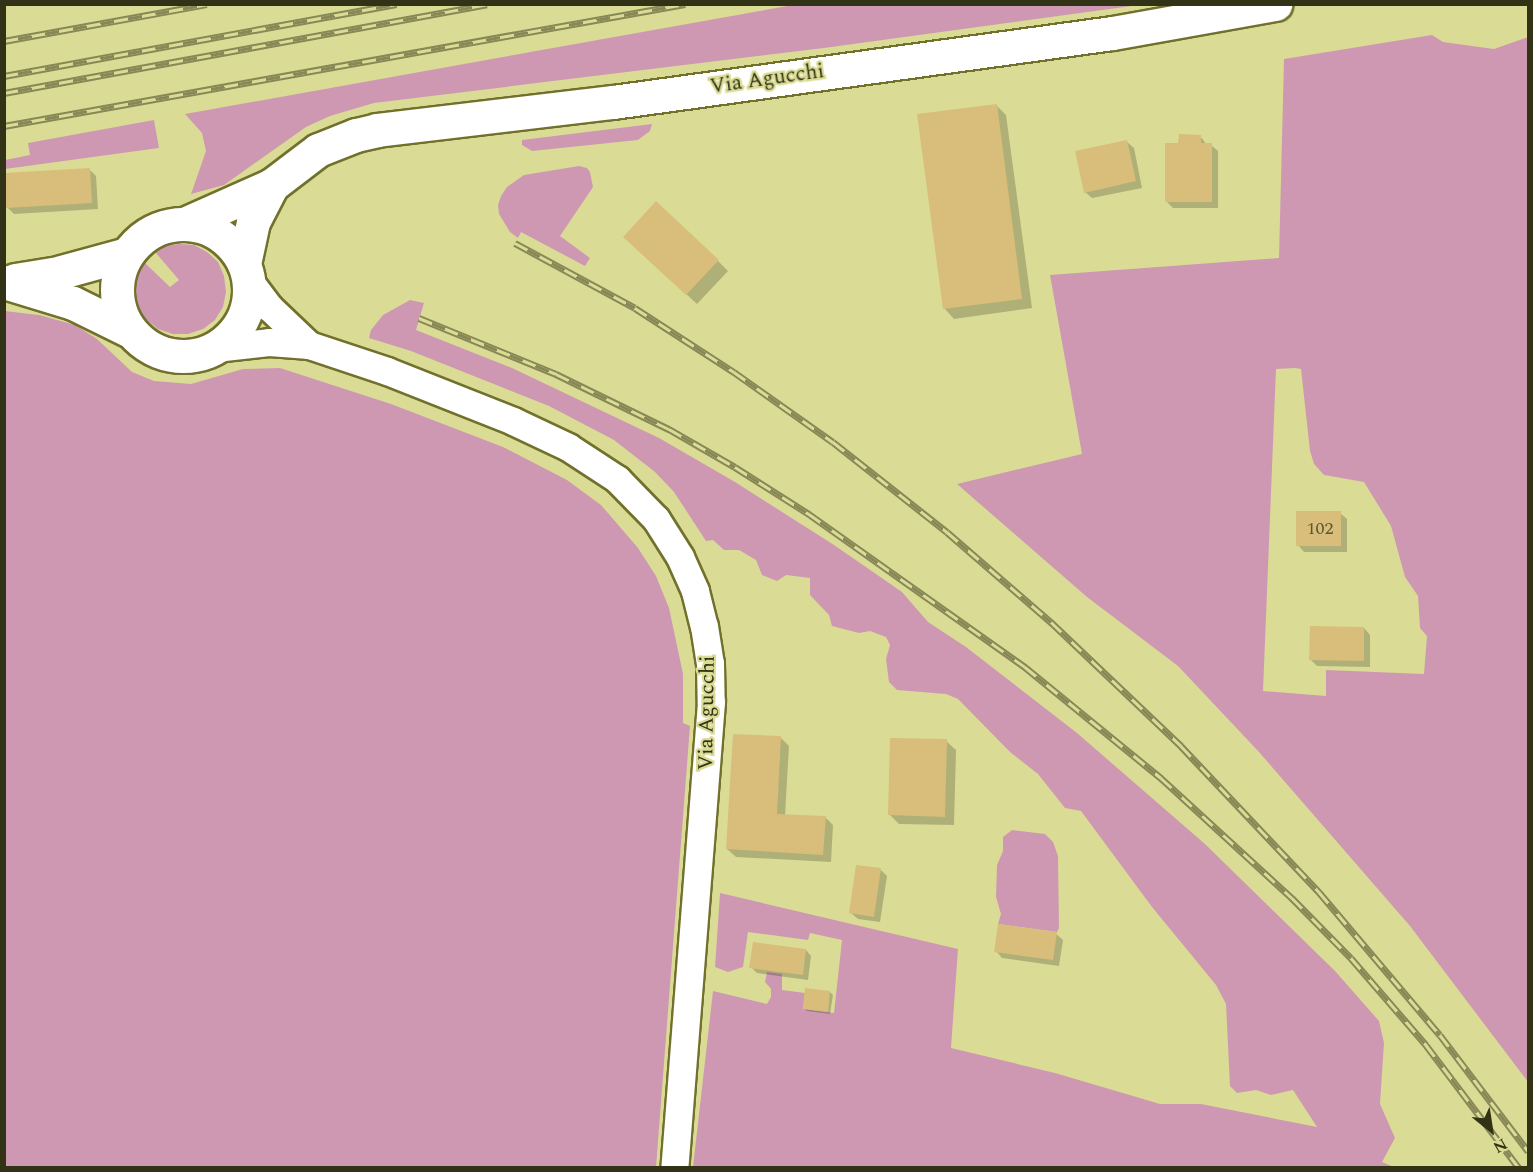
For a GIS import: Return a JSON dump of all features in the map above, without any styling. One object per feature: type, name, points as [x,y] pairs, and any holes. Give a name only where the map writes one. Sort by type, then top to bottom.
[{"type":"street","name":"Via Agucchi","points":[[184,224],[272,184],[318,150],[356,135],[377,130],[613,102],[1112,33],[1275,4]]},
{"type":"street","name":"Via Agucchi","points":[[272,184],[253,222],[246,272],[278,317],[309,345]]},
{"type":"street","points":[[4,281],[73,303],[130,331],[141,342],[169,355],[185,357],[215,348],[234,332],[241,321],[249,297],[246,272],[235,249],[222,236],[202,226],[184,224],[170,225],[154,231],[139,241],[127,254],[117,285],[117,301],[130,331]]},
{"type":"street","points":[[4,281],[54,274],[127,254]]},
{"type":"street","name":"Via Agucchi","points":[[215,348],[269,342],[309,345],[472,403],[584,456],[617,479],[644,505],[664,531],[686,568],[700,608],[707,641],[711,702],[674,1167]]},
{"type":"shaded area","points":[[793,5],[1139,5],[824,48],[374,103],[330,116],[306,127],[224,185],[191,194],[206,151],[202,133],[185,114]]},
{"type":"shaded area","points":[[1432,35],[1443,42],[1494,49],[1528,37],[1528,1082],[1410,926],[1259,752],[1178,666],[1087,597],[957,484],[1082,454],[1050,275],[1279,258],[1284,59]],"holes":[[[1276,369],[1301,369],[1310,451],[1314,464],[1324,475],[1364,482],[1391,526],[1405,577],[1418,596],[1420,628],[1427,636],[1424,674],[1326,670],[1326,696],[1263,691]]]},
{"type":"shaded area","points":[[154,120],[159,148],[5,169],[5,160],[30,155],[28,143]]},
{"type":"shaded area","points":[[652,124],[650,131],[638,140],[532,151],[522,145],[522,140]]},
{"type":"shaded area","points":[[579,166],[587,168],[590,172],[593,187],[560,236],[590,258],[585,266],[521,232],[518,238],[510,232],[499,214],[498,205],[507,187],[524,175]]},
{"type":"shaded area","points":[[194,245],[207,252],[218,262],[224,276],[226,292],[223,307],[215,320],[203,329],[188,334],[173,334],[158,329],[146,319],[138,307],[135,293],[136,278],[145,263],[170,287],[179,280],[156,253],[164,246]]},
{"type":"shaded area","points":[[410,300],[424,303],[416,330],[512,368],[659,438],[735,482],[834,545],[902,592],[928,622],[966,647],[1077,733],[1205,844],[1335,971],[1379,1021],[1384,1043],[1380,1104],[1395,1138],[1382,1162],[1394,1167],[693,1167],[713,991],[767,1004],[771,997],[771,989],[765,982],[767,972],[782,974],[782,990],[805,993],[803,1009],[834,1013],[842,940],[810,933],[808,940],[748,932],[743,967],[728,972],[715,967],[720,893],[958,949],[951,1048],[1055,1073],[1160,1104],[1201,1104],[1317,1127],[1293,1090],[1271,1095],[1256,1090],[1237,1093],[1230,1086],[1226,1004],[1216,985],[1152,907],[1081,811],[1065,808],[1038,774],[1010,752],[958,699],[946,694],[897,690],[889,682],[886,659],[890,645],[886,637],[870,631],[859,633],[832,626],[829,615],[810,595],[810,578],[786,575],[777,581],[762,575],[756,560],[739,550],[724,550],[713,540],[706,541],[674,492],[655,472],[614,440],[549,406],[411,351],[369,338],[371,330],[383,315]]},
{"type":"shaded area","points":[[5,311],[39,315],[75,325],[97,339],[132,372],[154,381],[191,384],[243,369],[280,368],[391,404],[503,447],[567,480],[601,505],[638,548],[656,576],[669,608],[683,674],[683,723],[690,726],[656,1167],[5,1167]]},
{"type":"shaded area","points":[[1012,830],[1045,834],[1053,842],[1058,856],[1059,928],[1057,932],[998,924],[1001,914],[996,897],[997,865],[1003,851],[1003,837]]},
{"type":"building","points":[[997,104],[1022,299],[943,309],[917,114]]},
{"type":"building","points":[[1179,134],[1201,135],[1201,143],[1212,143],[1212,202],[1165,202],[1165,143],[1178,143]]},
{"type":"building","points":[[1127,140],[1136,181],[1084,193],[1075,151]]},
{"type":"building","points":[[90,168],[92,203],[6,208],[4,173]]},
{"type":"building","points":[[656,201],[719,260],[686,295],[623,237]]},
{"type":"building","points":[[1296,511],[1341,511],[1341,546],[1296,546]]},
{"type":"building","points":[[1310,626],[1364,627],[1364,661],[1309,660]]},
{"type":"building","points":[[733,734],[781,736],[777,814],[826,816],[823,855],[726,849]]},
{"type":"building","points":[[890,738],[947,739],[945,817],[888,815]]},
{"type":"building","points":[[856,865],[881,868],[874,917],[849,913]]},
{"type":"building","points":[[998,924],[1057,932],[1053,960],[994,952]]},
{"type":"building","points":[[753,942],[806,949],[803,975],[749,968]]},
{"type":"building","points":[[805,988],[830,991],[828,1012],[803,1009]]},
{"type":"railway","points":[[4,41],[207,4]]},
{"type":"railway","points":[[4,76],[396,4]]},
{"type":"railway","points":[[4,93],[487,4]]},
{"type":"railway","points":[[4,126],[685,4]]},
{"type":"railway","points":[[515,243],[635,308],[734,372],[833,442],[947,532],[1051,622],[1181,746],[1319,892],[1440,1035],[1528,1151]]},
{"type":"railway","points":[[419,318],[556,374],[669,429],[735,467],[809,514],[1025,667],[1161,778],[1292,898],[1351,958],[1426,1045],[1519,1168]]}]
